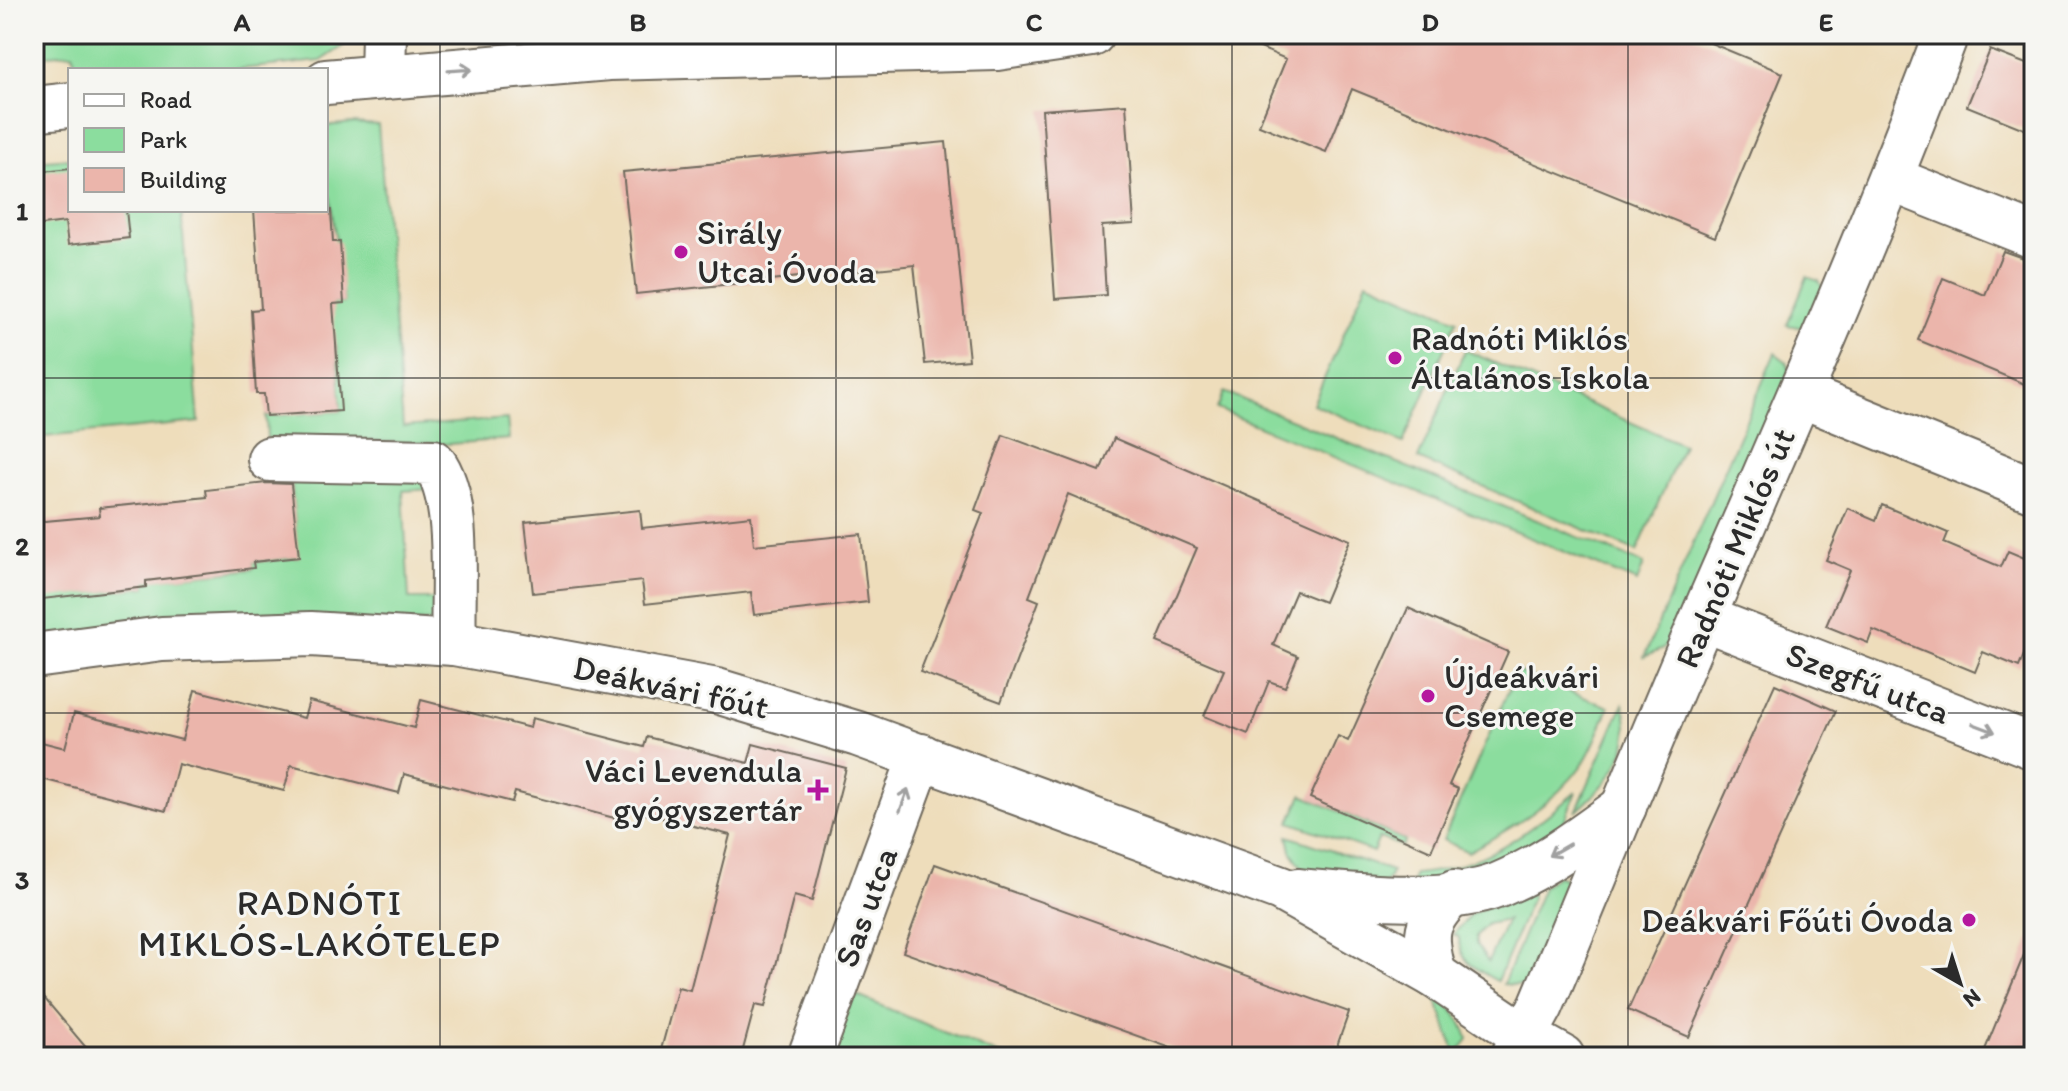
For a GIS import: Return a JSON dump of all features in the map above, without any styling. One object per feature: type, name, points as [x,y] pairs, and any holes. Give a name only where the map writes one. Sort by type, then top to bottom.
[{"type":"street","points":[[328,81],[383,55],[609,58],[997,48],[1092,34]]},
{"type":"street","name":"Radnóti Miklós út","points":[[1534,1050],[1624,807],[1891,179],[1946,34]]},
{"type":"street","points":[[34,109],[68,105]]},
{"type":"street","points":[[1891,179],[2034,236]]},
{"type":"street","points":[[1801,395],[2034,490]]},
{"type":"street","points":[[270,459],[433,462],[443,476],[449,510],[454,643]]},
{"type":"street","name":"Szegfű utca","points":[[1703,618],[2034,747]]},
{"type":"street","name":"Deákvári főút","points":[[34,656],[162,639],[268,634],[454,643],[717,691],[921,756],[1281,889],[1434,975],[1534,1050]]},
{"type":"street","name":"Sas utca","points":[[810,1057],[921,756]]},
{"type":"street","name":"Deákvári főút","points":[[1281,889],[1380,897],[1454,893],[1498,885],[1591,832],[1624,807]]},
{"type":"street","points":[[1434,975],[1427,947],[1427,929],[1434,912],[1454,893]]},
{"type":"green space","points":[[353,34],[342,47],[321,61],[250,68],[76,68],[73,53],[34,56],[34,35]]},
{"type":"green space","points":[[378,125],[403,427],[507,419],[509,439],[449,444],[267,438],[266,416],[341,411],[337,350],[327,304],[344,303],[328,197],[328,126]]},
{"type":"green space","points":[[68,158],[68,212],[181,212],[199,422],[34,438],[34,161]]},
{"type":"green space","points":[[1807,277],[1819,281],[1824,290],[1804,328],[1787,325]]},
{"type":"green space","points":[[1367,281],[1457,320],[1403,443],[1313,404]]},
{"type":"green space","points":[[1465,350],[1683,445],[1637,552],[1418,459]]},
{"type":"green space","points":[[1775,353],[1787,362],[1790,372],[1677,634],[1663,649],[1644,657]]},
{"type":"green space","points":[[1224,392],[1644,564],[1637,582],[1217,409]]},
{"type":"green space","points":[[416,475],[433,489],[403,491],[409,599],[453,599],[453,621],[34,637],[34,605],[40,605],[39,598],[146,587],[146,580],[253,569],[253,562],[298,557],[291,481]]},
{"type":"green space","points":[[1517,671],[1609,707],[1590,751],[1571,779],[1545,804],[1468,852],[1443,840]]},
{"type":"green space","points":[[1623,704],[1627,721],[1624,751],[1610,777],[1576,812]]},
{"type":"green space","points":[[1576,792],[1563,824],[1523,852],[1495,866],[1410,886],[1415,874],[1461,865],[1502,846],[1539,822]]},
{"type":"green space","points":[[1302,795],[1405,840],[1402,846],[1379,838],[1373,852],[1290,822]]},
{"type":"green space","points":[[1288,836],[1392,871],[1384,887],[1305,872],[1291,851]]},
{"type":"green space","points":[[1557,875],[1569,881],[1571,889],[1529,986],[1503,984],[1543,887]]},
{"type":"green space","points":[[1531,888],[1531,900],[1497,981],[1470,964],[1462,953],[1459,937],[1453,935],[1471,914]],"holes":[[[1507,920],[1488,962],[1476,944],[1476,936],[1487,924]]]},
{"type":"green space","points":[[1434,992],[1455,1012],[1468,1039],[1456,1055]]},
{"type":"green space","points":[[853,994],[1004,1057],[831,1057]]},
{"type":"building","points":[[1228,34],[1689,34],[1783,73],[1715,237],[1352,89],[1326,152],[1259,125],[1286,59]]},
{"type":"building","points":[[1990,50],[2034,67],[2034,133],[1967,106]]},
{"type":"building","points":[[1126,104],[1134,224],[1102,226],[1106,295],[1055,299],[1042,110]]},
{"type":"building","points":[[946,142],[969,360],[925,364],[914,265],[636,294],[623,172]]},
{"type":"building","points":[[68,168],[68,212],[126,212],[129,238],[68,245],[65,222],[34,226],[34,172]]},
{"type":"building","points":[[331,210],[333,242],[340,242],[344,303],[333,304],[341,411],[266,416],[264,394],[256,394],[251,310],[261,309],[254,212]]},
{"type":"building","points":[[2003,251],[2034,262],[2034,388],[1918,340],[1943,278],[1985,295]]},
{"type":"building","points":[[1003,435],[1100,471],[1114,438],[1350,540],[1324,602],[1296,591],[1273,645],[1298,656],[1285,687],[1269,681],[1248,734],[1204,716],[1224,670],[1157,642],[1197,548],[1068,494],[1029,597],[1039,601],[1001,702],[920,672],[983,513],[975,510]]},
{"type":"building","points":[[266,483],[291,484],[299,557],[253,562],[254,568],[146,581],[146,587],[34,600],[34,522],[100,516],[99,508],[207,497],[206,490]]},
{"type":"building","points":[[1882,505],[1948,533],[1944,543],[2001,567],[2008,551],[2034,562],[2034,629],[2019,667],[1983,652],[1975,672],[1873,630],[1868,643],[1826,626],[1850,570],[1826,560],[1848,508],[1876,520]]},
{"type":"building","points":[[640,510],[642,528],[751,516],[754,545],[861,534],[868,602],[754,615],[751,592],[645,604],[642,581],[533,593],[525,522]]},
{"type":"building","name":"Újdeákvári Csemege","points":[[1408,608],[1508,652],[1449,785],[1458,789],[1431,851],[1310,798],[1338,736],[1348,741]]},
{"type":"building","points":[[1775,684],[1836,711],[1689,1037],[1628,1010]]},
{"type":"building","points":[[195,690],[304,718],[309,701],[414,728],[421,700],[530,728],[532,718],[644,747],[647,737],[748,763],[753,744],[846,768],[812,901],[794,896],[765,1007],[755,1005],[741,1057],[659,1057],[678,987],[690,990],[730,835],[625,809],[622,820],[515,792],[512,802],[404,774],[399,793],[291,765],[284,791],[178,764],[166,811],[34,777],[34,740],[65,748],[74,713],[182,740]]},
{"type":"building","points":[[935,864],[1349,1012],[1333,1057],[1196,1057],[903,952]]},
{"type":"building","points":[[2033,933],[2034,1057],[1982,1057]]},
{"type":"building","points":[[34,986],[94,1057],[34,1057]]},
{"type":"place","name":"Sirály Utcai Óvoda","points":[[681,252]]},
{"type":"place","name":"Radnóti Miklós Általános Iskola","points":[[1395,358]]},
{"type":"place","name":"Újdeákvári Csemege","points":[[1428,696]]},
{"type":"place","name":"Váci Levendula gyógyszertár","points":[[818,790]]},
{"type":"place","name":"Deákvári Főúti Óvoda","points":[[1969,920]]},
{"type":"district","name":"RADNÓTI MIKLÓS-LAKÓTELEP","points":[[320,922]]}]
